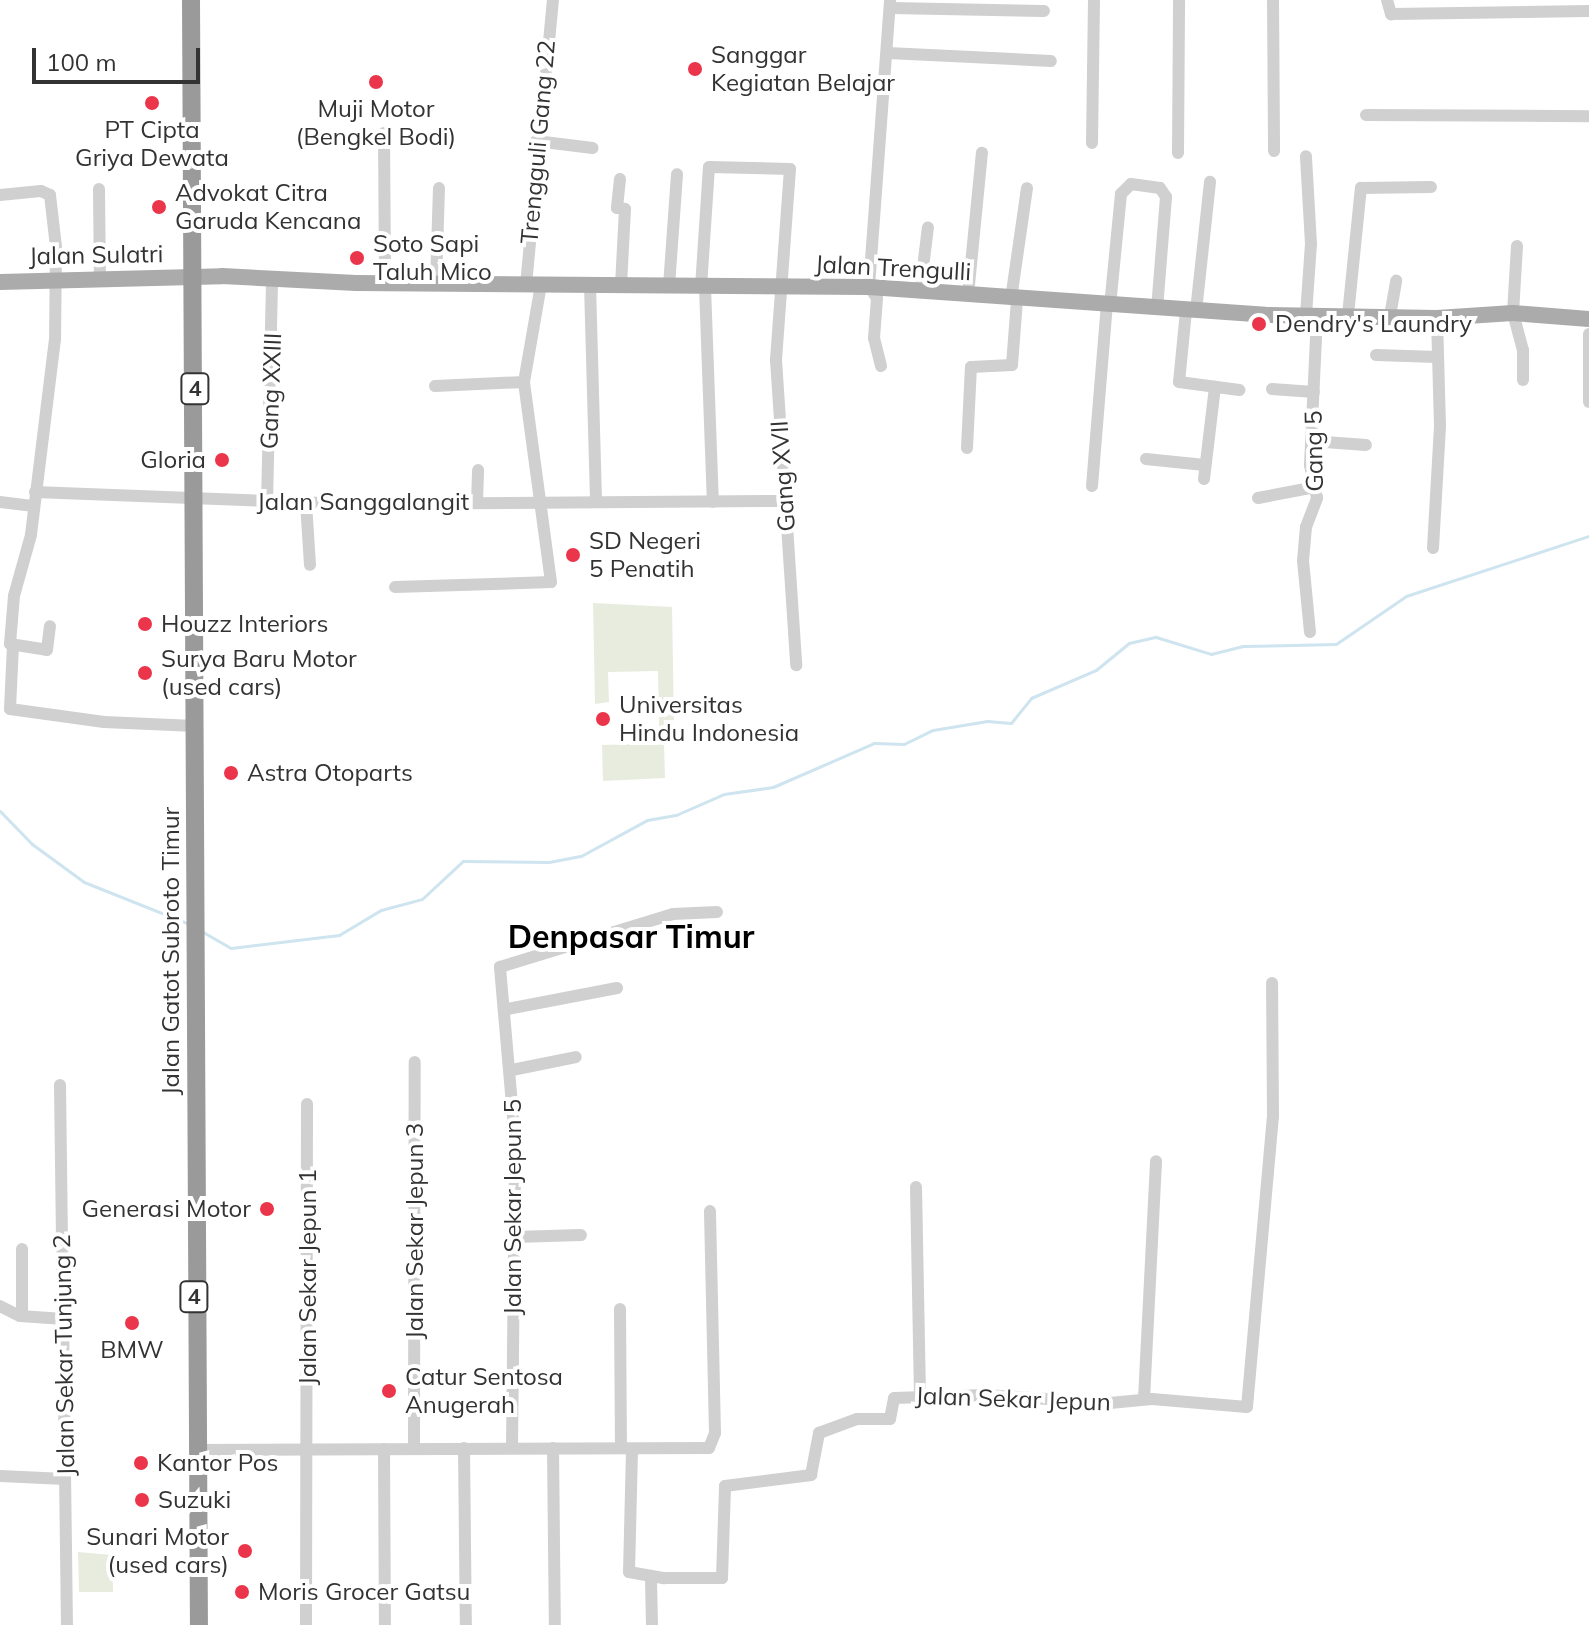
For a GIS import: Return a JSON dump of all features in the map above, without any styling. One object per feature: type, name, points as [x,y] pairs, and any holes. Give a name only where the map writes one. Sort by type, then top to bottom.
[{"type":"highway","name":"4","points":[[191,0],[193,277]]},
{"type":"highway","name":"Jalan Gatot Subroto Timur","points":[[193,277],[195,1450],[199,1625]]},
{"type":"main road","name":"Jalan Sulatri","points":[[0,282],[193,277]]},
{"type":"main road","name":"Jalan Trengulli","points":[[193,277],[385,283],[869,287],[1191,311],[1437,318],[1513,313],[1589,319]]},
{"type":"street","name":"Trengguli Gang 22","points":[[533,285],[536,141],[553,0]]},
{"type":"street","points":[[1092,143],[1094,0]]},
{"type":"street","points":[[1178,153],[1179,0]]},
{"type":"street","points":[[1273,0],[1274,151]]},
{"type":"street","points":[[1387,0],[1391,14],[1589,11]]},
{"type":"street","points":[[881,366],[874,338],[877,298],[869,287],[890,4],[1044,11]]},
{"type":"street","points":[[888,53],[1051,61]]},
{"type":"street","points":[[1366,115],[1589,116]]},
{"type":"street","points":[[384,133],[385,283]]},
{"type":"street","points":[[536,141],[593,148]]},
{"type":"street","points":[[968,295],[982,153]]},
{"type":"street","name":"Gang 5","points":[[1306,156],[1314,392],[1311,441],[1315,487],[1303,561],[1310,632]]},
{"type":"street","name":"Gang XVII","points":[[703,287],[709,167],[784,166],[792,179],[776,360],[796,665]]},
{"type":"street","points":[[669,286],[677,174]]},
{"type":"street","points":[[620,179],[617,208],[625,209],[621,286]]},
{"type":"street","points":[[1210,182],[1179,382],[1239,390]]},
{"type":"street","points":[[1092,486],[1121,194],[1131,184],[1160,188],[1166,197],[1157,308]]},
{"type":"street","points":[[1348,315],[1361,188],[1431,187]]},
{"type":"street","points":[[436,283],[439,188]]},
{"type":"street","points":[[967,448],[971,367],[1012,365],[1014,299],[1027,188]]},
{"type":"street","points":[[99,189],[100,278]]},
{"type":"street","points":[[0,195],[50,195],[57,279],[34,499],[14,596],[8,707],[89,721],[195,726]]},
{"type":"street","points":[[920,292],[928,227]]},
{"type":"street","points":[[1517,246],[1513,313],[1523,350],[1523,380]]},
{"type":"street","name":"Gang XXIII","points":[[267,503],[272,279]]},
{"type":"street","points":[[1390,316],[1396,281]]},
{"type":"street","points":[[395,587],[545,586],[552,580],[537,501],[524,382],[533,285]]},
{"type":"street","points":[[590,285],[596,502]]},
{"type":"street","points":[[703,287],[713,502]]},
{"type":"street","points":[[1433,548],[1440,426],[1437,318]]},
{"type":"street","points":[[1589,334],[1589,402]]},
{"type":"street","points":[[1376,355],[1437,357]]},
{"type":"street","points":[[435,386],[524,382]]},
{"type":"street","points":[[1204,479],[1215,387]]},
{"type":"street","points":[[1272,389],[1314,392]]},
{"type":"street","points":[[1311,441],[1366,445]]},
{"type":"street","points":[[1146,459],[1205,465]]},
{"type":"street","points":[[477,502],[478,470]]},
{"type":"street","points":[[1258,498],[1315,487]]},
{"type":"street","name":"Jalan Sanggalangit","points":[[0,502],[34,499],[267,503],[784,501]]},
{"type":"street","points":[[306,503],[310,565]]},
{"type":"street","points":[[13,645],[47,650],[50,626]]},
{"type":"street","name":"Jalan Sekar Jepun 5","points":[[512,1448],[515,1237],[512,1070],[500,967],[673,914],[717,912]]},
{"type":"street","name":"Jalan Sekar Jepun","points":[[651,1578],[722,1578],[725,1486],[811,1475],[815,1439],[822,1430],[857,1419],[890,1419],[894,1398],[920,1395],[1144,1399],[1247,1407],[1272,1129],[1272,983]]},
{"type":"street","points":[[507,1009],[617,988]]},
{"type":"street","points":[[512,1070],[576,1057]]},
{"type":"street","name":"Jalan Sekar Jepun 3","points":[[414,1449],[415,1062]]},
{"type":"street","name":"Jalan Sekar Tunjung 2","points":[[60,1085],[67,1625]]},
{"type":"street","name":"Jalan Sekar Jepun 1","points":[[306,1625],[307,1104]]},
{"type":"street","points":[[1144,1399],[1156,1161]]},
{"type":"street","points":[[916,1187],[920,1395]]},
{"type":"street","points":[[195,1450],[702,1449],[714,1443],[710,1211]]},
{"type":"street","points":[[515,1237],[581,1235]]},
{"type":"street","points":[[22,1249],[22,1316]]},
{"type":"street","points":[[0,1306],[22,1316],[64,1319]]},
{"type":"street","points":[[620,1309],[628,1570],[633,1577],[651,1578],[652,1625]]},
{"type":"street","points":[[464,1448],[466,1625]]},
{"type":"street","points":[[553,1448],[555,1625]]},
{"type":"street","points":[[384,1449],[385,1625]]},
{"type":"street","points":[[0,1476],[65,1479]]},
{"type":"shaded area","points":[[593,603],[672,607],[674,726],[659,728],[658,671],[608,672],[609,702],[595,704]]},
{"type":"shaded area","points":[[664,743],[665,778],[603,781],[602,745]]},
{"type":"shaded area","points":[[78,1552],[112,1555],[113,1592],[79,1592]]},
{"type":"waterway","points":[[203,932],[231,948],[339,935],[381,910],[422,899],[463,861],[549,862],[581,856],[647,820],[676,815],[724,794],[773,787],[874,743],[904,744],[933,730],[987,721],[1011,723],[1031,698],[1096,670],[1129,643],[1156,637],[1211,654],[1243,646],[1336,644],[1406,596],[1589,536]]},
{"type":"waterway","points":[[0,811],[32,844],[84,882],[189,924]]},
{"type":"place","name":"Sanggar Kegiatan Belajar","points":[[695,69]]},
{"type":"place","name":"Muji Motor (Bengkel Bodi)","points":[[376,82]]},
{"type":"place","name":"PT Cipta Griya Dewata","points":[[152,103]]},
{"type":"place","name":"Advokat Citra Garuda Kencana","points":[[159,207]]},
{"type":"place","name":"Soto Sapi Taluh Mico","points":[[357,258]]},
{"type":"place","name":"Dendry's Laundry","points":[[1259,324]]},
{"type":"place","name":"Gloria","points":[[222,460]]},
{"type":"place","name":"SD Negeri 5 Penatih","points":[[573,555]]},
{"type":"place","name":"Houzz Interiors","points":[[145,624]]},
{"type":"place","name":"Surya Baru Motor (used cars)","points":[[145,673]]},
{"type":"place","name":"Universitas Hindu Indonesia","points":[[603,719]]},
{"type":"place","name":"Astra Otoparts","points":[[231,773]]},
{"type":"place","name":"Generasi Motor","points":[[267,1209]]},
{"type":"place","name":"BMW","points":[[132,1323]]},
{"type":"place","name":"Catur Sentosa Anugerah","points":[[389,1391]]},
{"type":"place","name":"Kantor Pos","points":[[141,1463]]},
{"type":"place","name":"Suzuki","points":[[142,1500]]},
{"type":"place","name":"Sunari Motor (used cars)","points":[[245,1551]]},
{"type":"place","name":"Moris Grocer Gatsu","points":[[242,1592]]},
{"type":"district","name":"Denpasar Timur","points":[[631,936]]}]
